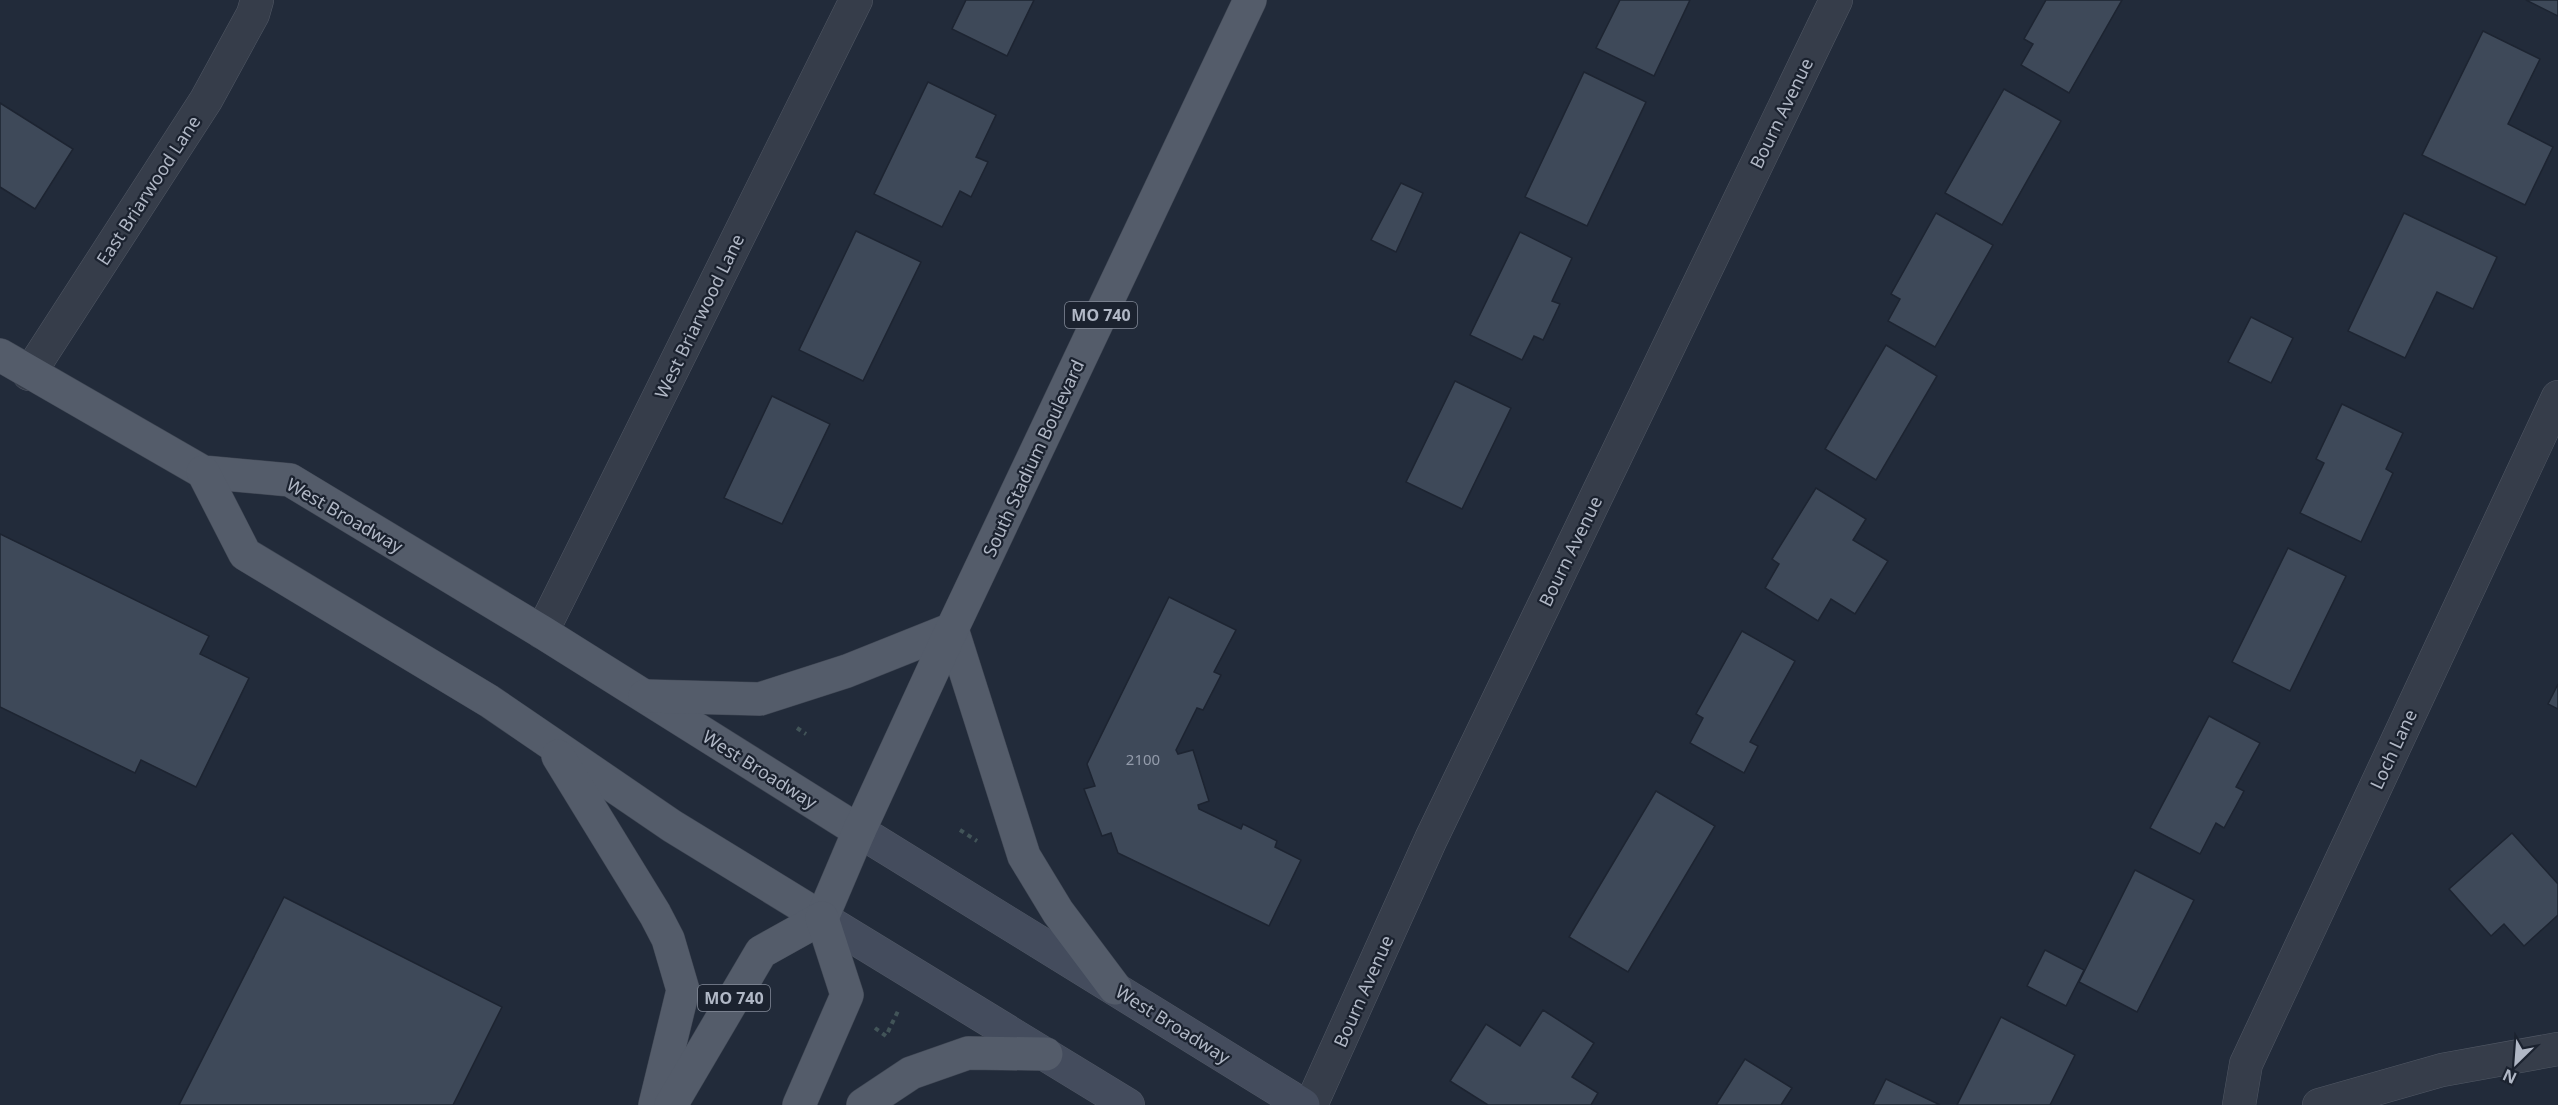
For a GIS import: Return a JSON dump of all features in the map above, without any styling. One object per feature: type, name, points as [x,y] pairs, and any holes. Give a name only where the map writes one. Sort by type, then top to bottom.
[{"type":"main road","name":"South Stadium Boulevard","points":[[822,918],[859,831],[952,629],[1250,0]]},
{"type":"main road","name":"West Broadway","points":[[0,355],[29,374],[203,472],[290,480],[542,632],[1303,1105]]},
{"type":"main road","points":[[203,472],[245,554],[489,701],[672,826],[1128,1105]]},
{"type":"main road","points":[[645,696],[760,699],[847,671],[952,629],[1024,856],[1058,912],[1114,988]]},
{"type":"main road","points":[[548,742],[655,914],[668,939],[683,990],[655,1105]]},
{"type":"main road","points":[[799,1105],[847,995],[822,918]]},
{"type":"main road","name":"MO 740","points":[[671,1105],[761,952],[822,918]]},
{"type":"main road","points":[[863,1105],[911,1073],[968,1053],[1046,1054]]},
{"type":"street","name":"East Briarwood Lane","points":[[29,374],[206,100],[252,14],[257,0]]},
{"type":"street","name":"West Briarwood Lane","points":[[542,632],[856,0]]},
{"type":"street","name":"Bourn Avenue","points":[[1311,1105],[1431,839],[1836,0]]},
{"type":"street","name":"Loch Lane","points":[[2239,1105],[2246,1064],[2558,397]]},
{"type":"street","points":[[2319,1105],[2442,1070],[2558,1049]]},
{"type":"path","points":[[960,830],[980,843],[976,851]]},
{"type":"path","points":[[870,1025],[886,1036],[901,1005]]},
{"type":"building","points":[[966,0],[1034,0],[1007,56],[952,29]]},
{"type":"building","points":[[1620,0],[1690,0],[1654,76],[1596,48]]},
{"type":"building","points":[[2046,0],[2122,0],[2069,93],[2021,65],[2033,44],[2024,39]]},
{"type":"building","points":[[2526,0],[2558,0],[2558,16]]},
{"type":"building","points":[[2483,31],[2540,59],[2508,124],[2553,147],[2525,205],[2422,155]]},
{"type":"building","points":[[1584,72],[1646,102],[1587,226],[1525,197]]},
{"type":"building","points":[[928,82],[996,115],[976,157],[988,162],[971,197],[960,191],[942,227],[874,194]]},
{"type":"building","points":[[2004,89],[2061,121],[2002,225],[1945,193]]},
{"type":"building","points":[[0,103],[73,149],[35,209],[0,187]]},
{"type":"building","points":[[1401,183],[1423,193],[1396,252],[1371,240]]},
{"type":"building","points":[[1936,213],[1993,245],[1935,347],[1888,321],[1900,299],[1891,294]]},
{"type":"building","points":[[2404,213],[2497,257],[2473,309],[2437,292],[2405,358],[2348,331]]},
{"type":"building","points":[[856,231],[921,262],[863,381],[799,350]]},
{"type":"building","points":[[1520,232],[1572,258],[1552,301],[1560,304],[1543,340],[1534,336],[1522,360],[1470,335]]},
{"type":"building","points":[[2251,317],[2293,338],[2271,383],[2228,362]]},
{"type":"building","points":[[1886,345],[1937,376],[1876,480],[1825,449]]},
{"type":"building","points":[[1455,381],[1511,408],[1462,509],[1406,482]]},
{"type":"building","points":[[772,396],[830,424],[782,524],[724,498]]},
{"type":"building","points":[[2342,404],[2403,433],[2386,469],[2393,473],[2361,542],[2300,513],[2324,463],[2316,459]]},
{"type":"building","points":[[1816,488],[1866,519],[1853,540],[1888,561],[1855,614],[1831,599],[1818,621],[1765,588],[1779,564],[1772,559]]},
{"type":"building","points":[[0,534],[209,636],[200,654],[249,678],[196,787],[141,760],[135,773],[0,707]]},
{"type":"building","points":[[2288,548],[2346,576],[2290,691],[2232,662]]},
{"type":"building","points":[[1169,597],[1236,630],[1214,672],[1221,675],[1203,710],[1197,708],[1176,750],[1178,754],[1193,750],[1209,801],[1198,805],[1199,809],[1241,829],[1243,824],[1277,841],[1275,847],[1301,860],[1269,926],[1118,853],[1111,833],[1102,836],[1084,789],[1095,786],[1087,764]]},
{"type":"building","points":[[1742,631],[1795,661],[1750,742],[1758,746],[1744,773],[1690,743],[1703,718],[1696,714]]},
{"type":"building","points":[[2558,684],[2558,709],[2548,704]]},
{"type":"building","points":[[2209,716],[2260,743],[2236,787],[2244,791],[2224,828],[2216,823],[2200,854],[2150,828]]},
{"type":"building","points":[[1656,791],[1715,826],[1628,972],[1569,937]]},
{"type":"building","points":[[2512,833],[2558,884],[2558,915],[2524,946],[2504,924],[2491,936],[2449,889]]},
{"type":"building","points":[[2135,870],[2194,900],[2137,1012],[2079,982]]},
{"type":"building","points":[[284,897],[502,1007],[453,1105],[179,1105]]},
{"type":"building","points":[[2045,950],[2084,970],[2066,1006],[2027,986]]},
{"type":"building","points":[[1543,1010],[1594,1043],[1572,1077],[1598,1093],[1591,1105],[1488,1105],[1450,1081],[1486,1024],[1520,1046]]},
{"type":"building","points":[[2001,1017],[2075,1055],[2050,1105],[1957,1105]]},
{"type":"building","points":[[1745,1059],[1792,1088],[1781,1105],[1716,1105]]},
{"type":"building","points":[[1886,1079],[1940,1105],[1873,1105]]}]
